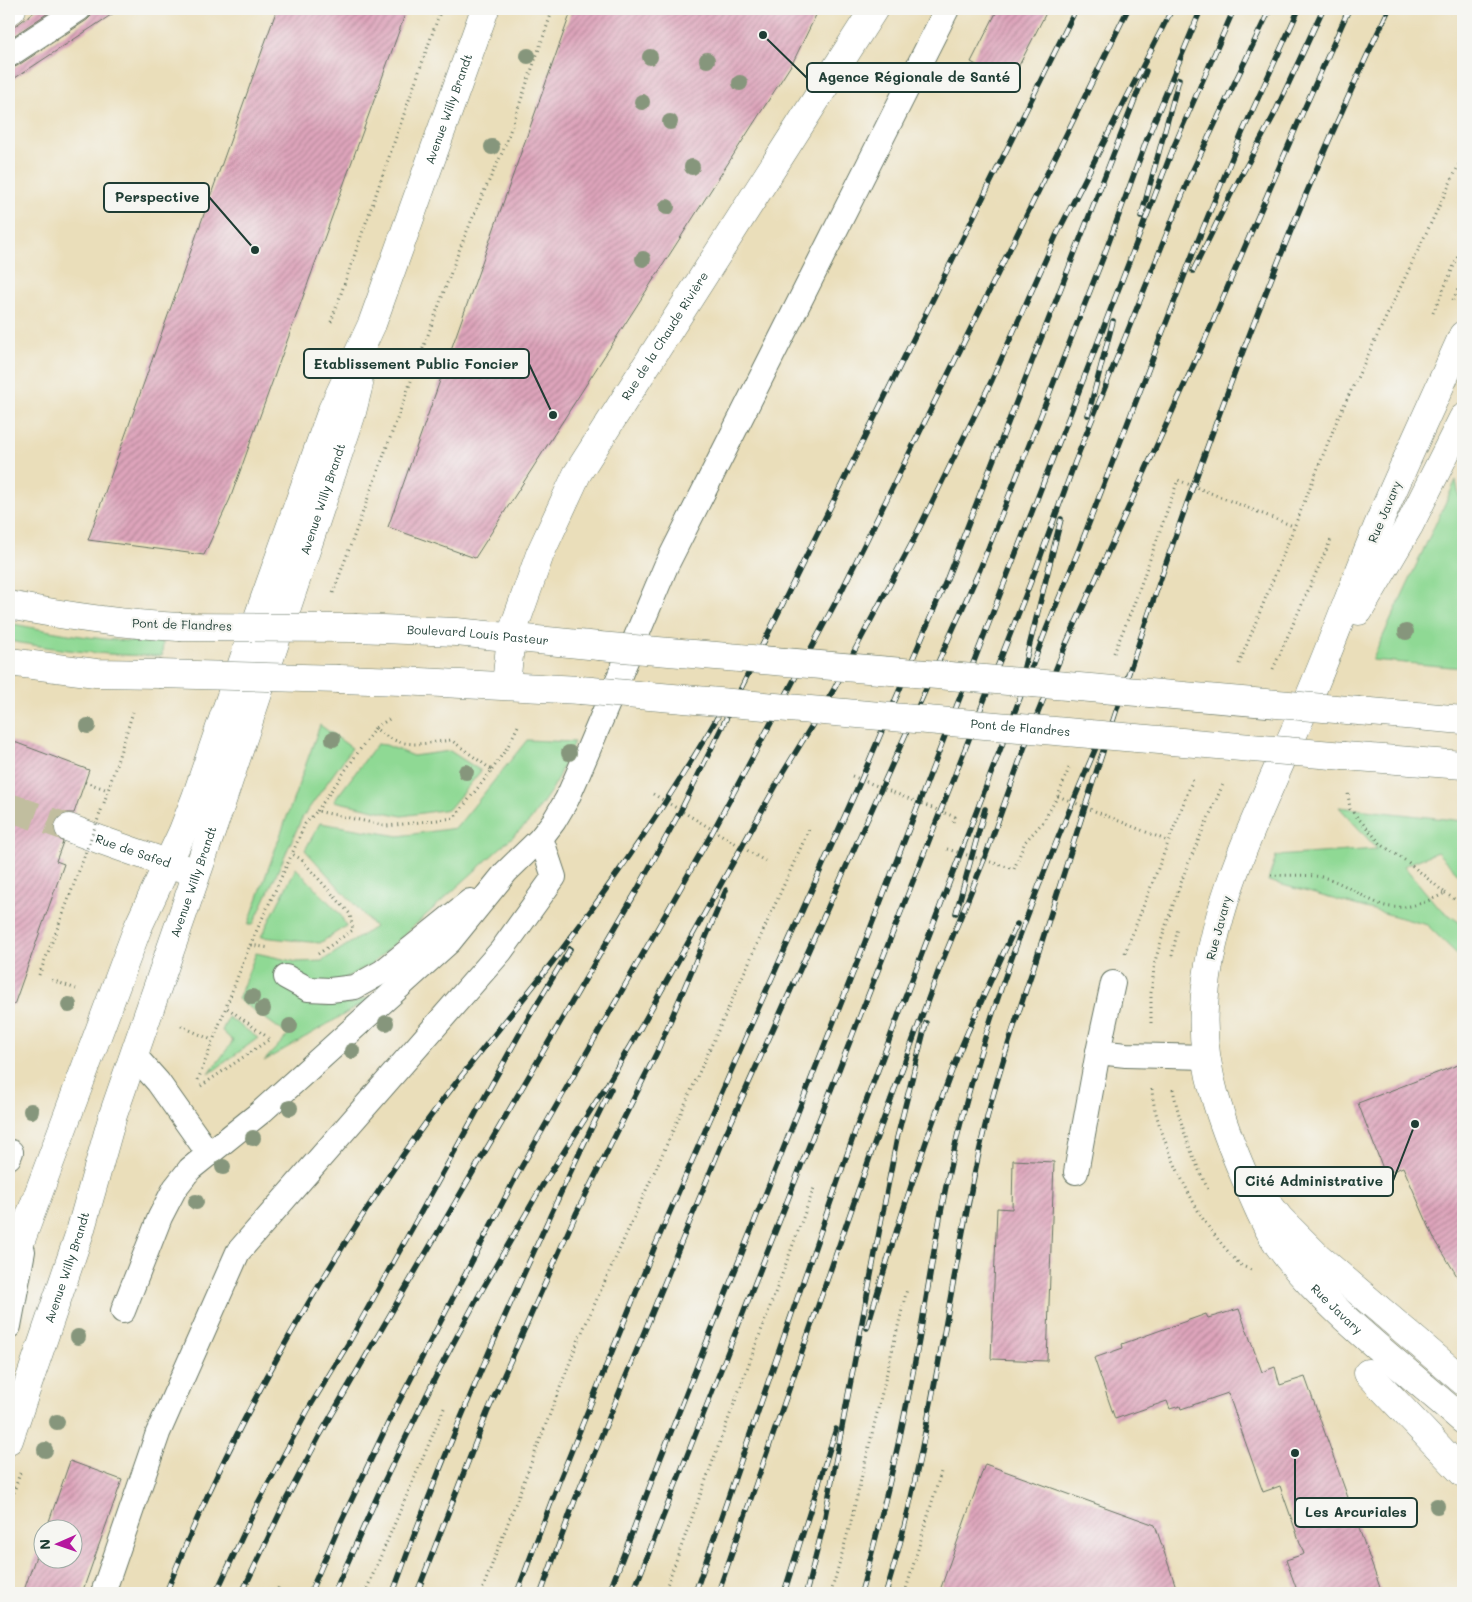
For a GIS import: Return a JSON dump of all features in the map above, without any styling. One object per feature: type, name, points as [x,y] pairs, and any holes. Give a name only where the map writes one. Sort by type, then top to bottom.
[{"type":"main road","name":"Avenue Willy Brandt","points":[[9,1272],[138,927],[182,833],[196,797],[332,410],[372,324],[485,9]]},
{"type":"main road","name":"Rue de la Chaude Rivière","points":[[506,685],[511,636],[540,554],[577,474],[874,9]]},
{"type":"main road","name":"Avenue Willy Brandt","points":[[9,1440],[77,1241],[113,1115],[197,873],[350,416],[362,376],[372,324]]},
{"type":"main road","name":"Rue Javary","points":[[1463,335],[1387,505],[1312,692],[1236,870],[1214,935],[1206,979],[1204,1010],[1207,1057],[1228,1138],[1264,1221],[1280,1247],[1311,1286],[1366,1337],[1463,1420]]},
{"type":"main road","name":"Rue Javary","points":[[1312,692],[1409,526],[1463,418]]},
{"type":"main road","name":"Pont de Flandres","points":[[9,605],[94,620],[142,625],[357,628]]},
{"type":"main road","name":"Boulevard Louis Pasteur","points":[[357,628],[511,636],[600,646],[1463,720]]},
{"type":"main road","points":[[9,662],[96,673],[506,685]]},
{"type":"main road","name":"Pont de Flandres","points":[[506,685],[1463,765]]},
{"type":"main road","name":"Rue de Safed","points":[[69,828],[112,845],[197,873]]},
{"type":"main road","name":"Rue Javary","points":[[1243,1174],[1280,1219],[1317,1256],[1463,1381]]},
{"type":"main road","points":[[1368,1373],[1463,1474]]},
{"type":"lane","points":[[9,55],[79,9]]},
{"type":"lane","points":[[286,977],[308,989],[330,990],[355,987],[382,972],[506,872],[541,838],[554,821],[568,799],[666,566],[947,9]]},
{"type":"lane","points":[[103,1593],[158,1433],[238,1252],[502,952],[554,877],[541,838]]},
{"type":"lane","points":[[123,1311],[160,1217],[175,1188],[190,1169],[268,1106],[450,941],[506,872]]},
{"type":"lane","points":[[1076,1172],[1113,983]]},
{"type":"lane","points":[[1098,1052],[1126,1055],[1207,1057]]},
{"type":"lane","points":[[134,1055],[158,1082],[209,1154]]},
{"type":"lane","points":[[9,1326],[30,1214]]},
{"type":"path","points":[[1238,665],[1338,418],[1463,156]]},
{"type":"path","points":[[1178,480],[1293,526]]},
{"type":"path","points":[[39,975],[102,808],[133,712]]},
{"type":"path","points":[[194,1090],[250,945],[305,824],[317,811],[375,728],[398,714]]},
{"type":"path","points":[[375,728],[385,737],[409,745],[451,740],[492,770]]},
{"type":"path","points":[[317,811],[387,826],[454,818],[492,770],[508,746]]},
{"type":"path","points":[[1344,756],[1350,809],[1382,845],[1463,906]]},
{"type":"path","points":[[852,776],[955,817],[952,822]]},
{"type":"path","points":[[1113,983],[1194,776]]},
{"type":"path","points":[[85,782],[108,790]]},
{"type":"path","points":[[653,794],[765,861]]},
{"type":"path","points":[[898,800],[900,795]]},
{"type":"path","points":[[1058,796],[1168,841]]},
{"type":"path","points":[[481,1593],[578,1341],[810,827]]},
{"type":"path","points":[[292,854],[301,859],[350,914],[353,930],[320,954],[311,953]]},
{"type":"path","points":[[1236,870],[1269,875],[1321,877],[1347,886],[1383,905],[1410,907],[1432,900],[1445,892]]},
{"type":"path","points":[[250,945],[276,948]]},
{"type":"path","points":[[158,1082],[194,1090],[270,1039],[226,1007]]},
{"type":"path","points":[[178,1025],[212,1040]]},
{"type":"path","points":[[664,1593],[814,1188]]},
{"type":"path","points":[[830,1593],[850,1525],[907,1289]]},
{"type":"path","points":[[365,1593],[445,1406]]},
{"type":"path","points":[[905,1593],[941,1472]]},
{"type":"path","points":[[276,1593],[278,1586]]},
{"type":"green space","points":[[1456,480],[1463,518],[1463,668],[1372,660]]},
{"type":"green space","points":[[9,623],[105,639],[163,642],[162,656],[85,652],[9,641]]},
{"type":"green space","points":[[320,725],[352,748],[302,818],[253,925],[248,925]]},
{"type":"green space","points":[[527,740],[574,742],[553,788],[530,821],[372,964],[347,977],[298,996],[324,1006],[353,1003],[381,993],[264,1061],[288,1035],[238,999],[256,953],[297,962],[322,961],[375,927],[305,850],[320,823],[399,836],[456,828]]},
{"type":"green space","points":[[377,744],[386,745],[413,756],[450,751],[481,771],[449,809],[402,816],[334,801]]},
{"type":"green space","points":[[1339,807],[1463,821],[1463,879],[1437,852],[1404,866],[1437,906],[1463,925],[1463,980],[1458,955],[1427,925],[1268,881],[1276,856],[1377,849]]},
{"type":"green space","points":[[296,868],[340,914],[346,926],[320,943],[261,937]]},
{"type":"green space","points":[[228,1017],[258,1038],[209,1074],[233,1041],[222,1031]]},
{"type":"building","points":[[38,9],[54,9],[9,39],[9,28],[18,24]]},
{"type":"building","points":[[93,9],[120,9],[9,82],[9,69],[17,66],[87,20],[91,16]]},
{"type":"building","points":[[277,9],[407,9],[230,499],[204,555],[88,540]]},
{"type":"building","points":[[572,9],[819,9],[793,62],[475,558],[388,527]]},
{"type":"building","points":[[998,9],[1048,9],[1010,83],[971,62]]},
{"type":"building","points":[[9,740],[89,770],[74,813],[66,813],[60,816],[54,823],[57,837],[63,842],[56,861],[64,864],[14,1005],[9,1005]]},
{"type":"building","points":[[1463,1063],[1463,1286],[1434,1238],[1403,1167],[1385,1174],[1358,1103]]},
{"type":"building","points":[[1013,1160],[1054,1162],[1047,1361],[991,1359],[997,1208],[1012,1209]]},
{"type":"building","points":[[1239,1309],[1262,1372],[1275,1367],[1280,1385],[1305,1377],[1382,1593],[1298,1593],[1286,1560],[1304,1554],[1280,1486],[1263,1492],[1228,1393],[1181,1409],[1180,1406],[1170,1409],[1167,1401],[1115,1419],[1094,1358],[1123,1348],[1122,1344],[1206,1314],[1208,1318]]},
{"type":"building","points":[[70,1461],[122,1480],[82,1593],[23,1593],[32,1567],[32,1570],[82,1570],[82,1520],[49,1520]]},
{"type":"building","points":[[985,1464],[1155,1525],[1178,1593],[939,1593]]},
{"type":"tunnel","points":[[9,807],[69,828]]},
{"type":"railway","points":[[242,1593],[287,1498],[320,1435],[636,892],[681,810],[1076,9]]},
{"type":"railway","points":[[310,1593],[341,1522],[392,1415],[518,1173],[713,831],[839,596],[1128,9]]},
{"type":"railway","points":[[334,1593],[381,1488],[439,1370],[478,1297],[542,1186],[608,1083],[641,1027],[783,773],[833,691],[912,543],[992,380],[1056,236],[1172,9]]},
{"type":"railway","points":[[541,1593],[575,1500],[725,1136],[980,569],[1103,258],[1147,139],[1201,9]]},
{"type":"railway","points":[[609,1593],[844,996],[1174,146],[1234,9]]},
{"type":"railway","points":[[633,1593],[1037,566],[1075,462],[1190,176],[1270,9]]},
{"type":"railway","points":[[695,1593],[857,1126],[900,1011],[1197,243],[1243,131],[1299,9]]},
{"type":"railway","points":[[1193,271],[1230,196],[1273,117],[1323,9]]},
{"type":"railway","points":[[718,1593],[874,1145],[940,967],[984,860],[1030,732],[1067,642],[1204,342],[1349,9]]},
{"type":"railway","points":[[886,1593],[905,1523],[925,1435],[959,1253],[987,1118],[1009,1042],[1118,705],[1187,503],[1262,303],[1302,204],[1344,106],[1389,9]]},
{"type":"railway","points":[[517,1593],[558,1484],[655,1246],[758,1009],[861,780],[946,581],[1146,71]]},
{"type":"railway","points":[[1141,217],[1179,79]]},
{"type":"railway","points":[[1088,415],[1113,321]]},
{"type":"railway","points":[[1021,679],[1061,519]]},
{"type":"railway","points":[[166,1593],[215,1479],[243,1423],[302,1313],[334,1260],[421,1129],[557,956],[627,860],[671,794],[732,692]]},
{"type":"railway","points":[[861,1593],[886,1499],[900,1436],[949,1172],[978,1060],[1014,950],[1056,842],[1101,736]]},
{"type":"railway","points":[[956,913],[985,809]]},
{"type":"railway","points":[[417,1593],[487,1413],[576,1214],[657,1052],[726,890]]},
{"type":"railway","points":[[867,1328],[909,1190],[945,1089],[972,1022],[1017,924]]},
{"type":"railway","points":[[216,1593],[258,1503],[309,1408],[348,1344],[529,1017],[570,949]]},
{"type":"railway","points":[[806,1593],[823,1527],[897,1138],[926,1023]]},
{"type":"railway","points":[[393,1593],[424,1509],[475,1384],[559,1196],[611,1089]]},
{"type":"railway","points":[[784,1593],[836,1429]]},
{"type":"place","name":"Agence Régionale de Santé","points":[[763,35]]},
{"type":"place","name":"Perspective","points":[[255,250]]},
{"type":"place","name":"Etablissement Public Foncier","points":[[553,415]]},
{"type":"place","name":"Cité Administrative","points":[[1415,1124]]},
{"type":"place","name":"Les Arcuriales","points":[[1295,1453]]}]
